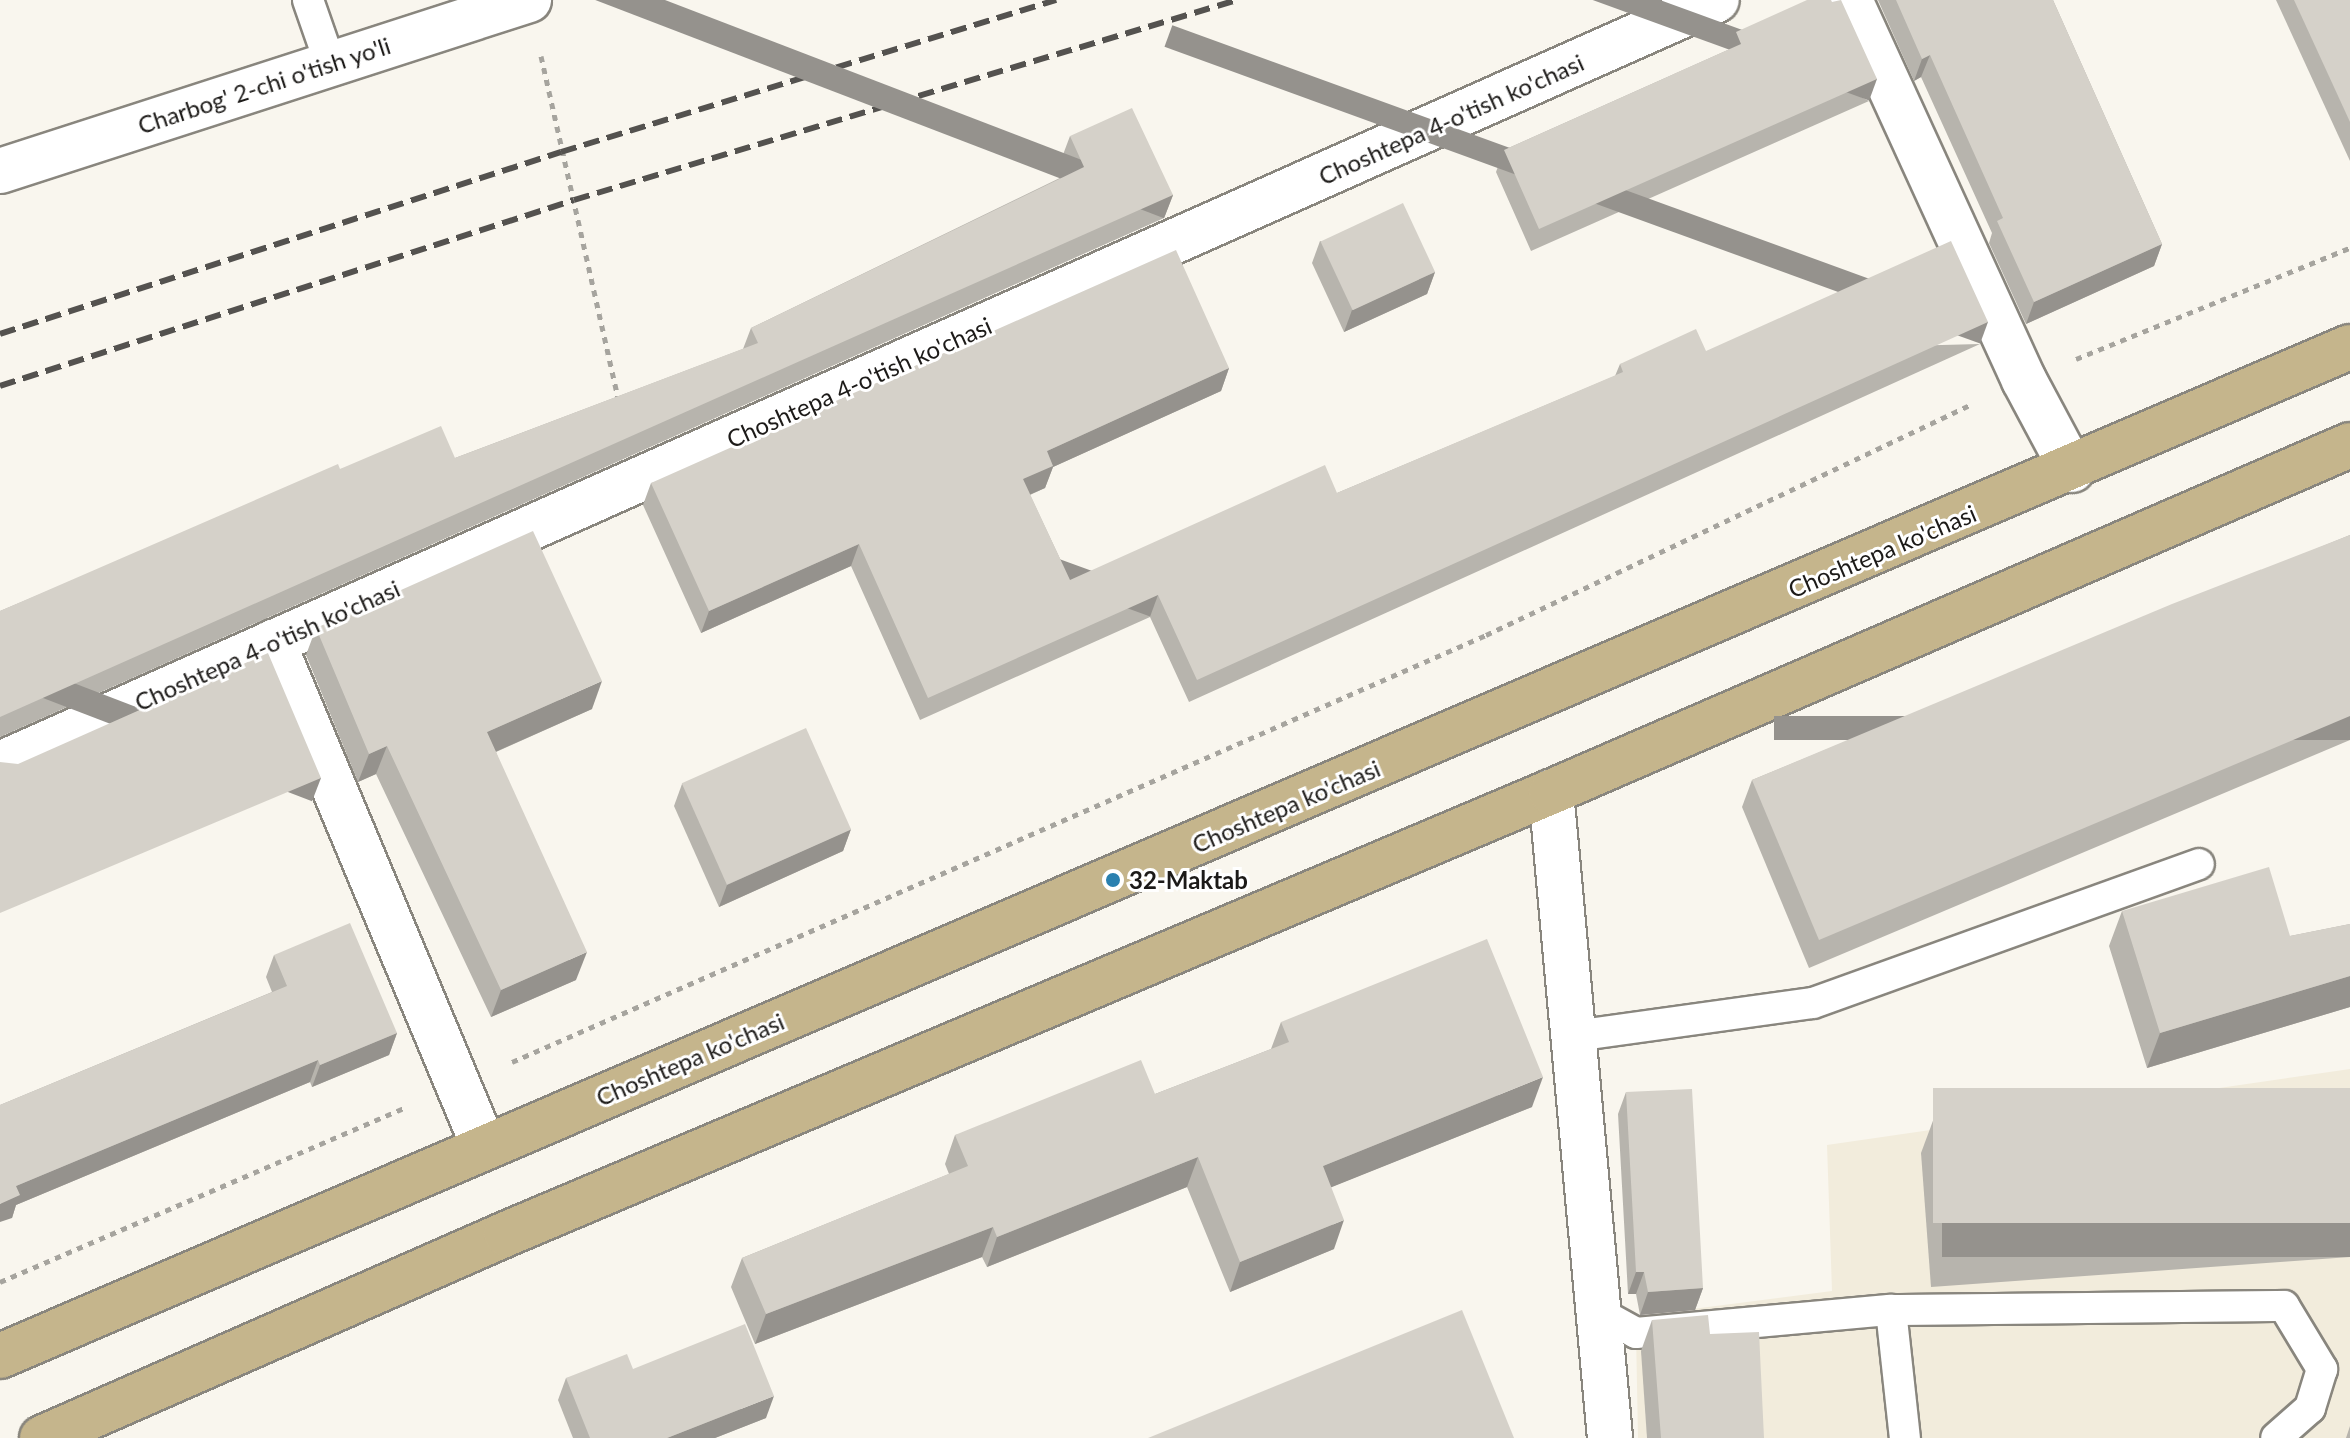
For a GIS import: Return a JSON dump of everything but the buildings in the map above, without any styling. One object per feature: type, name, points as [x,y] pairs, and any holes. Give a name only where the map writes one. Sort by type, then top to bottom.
[{"type":"main road","name":"Choshtepa ko'chasi","points":[[0,1356],[2072,470],[2350,347]]},
{"type":"main road","points":[[42,1438],[506,1234],[1551,792],[2350,445]]},
{"type":"street","name":"Charbog' 2-chi o'tish yo'li","points":[[0,171],[529,0]]},
{"type":"street","name":"Choshtepa 4-o'tish ko'chasi","points":[[0,764],[1717,0]]},
{"type":"street","points":[[1850,0],[2024,380],[2072,470]]},
{"type":"street","points":[[273,642],[484,1147]]},
{"type":"street","points":[[1551,792],[1610,1438]]},
{"type":"lane","points":[[308,0],[330,63]]},
{"type":"lane","points":[[1574,1036],[1813,1003],[2199,864]]},
{"type":"lane","points":[[1600,1313],[1636,1333],[1891,1310],[2284,1306],[2322,1369],[2310,1408],[2276,1438]]},
{"type":"lane","points":[[1891,1310],[1905,1438]]},
{"type":"path","points":[[539,46],[636,481]]},
{"type":"path","points":[[0,1282],[1471,641],[2024,380],[2350,248]]},
{"type":"shaded area","points":[[2350,1069],[2350,1438],[1638,1438],[1636,1333],[1630,1317],[1832,1291],[1827,1145]]},
{"type":"railway","points":[[0,334],[561,152],[1056,0]]},
{"type":"railway","points":[[0,386],[574,200],[1237,0]]},
{"type":"place","name":"32-Maktab","points":[[1113,880]]}]
